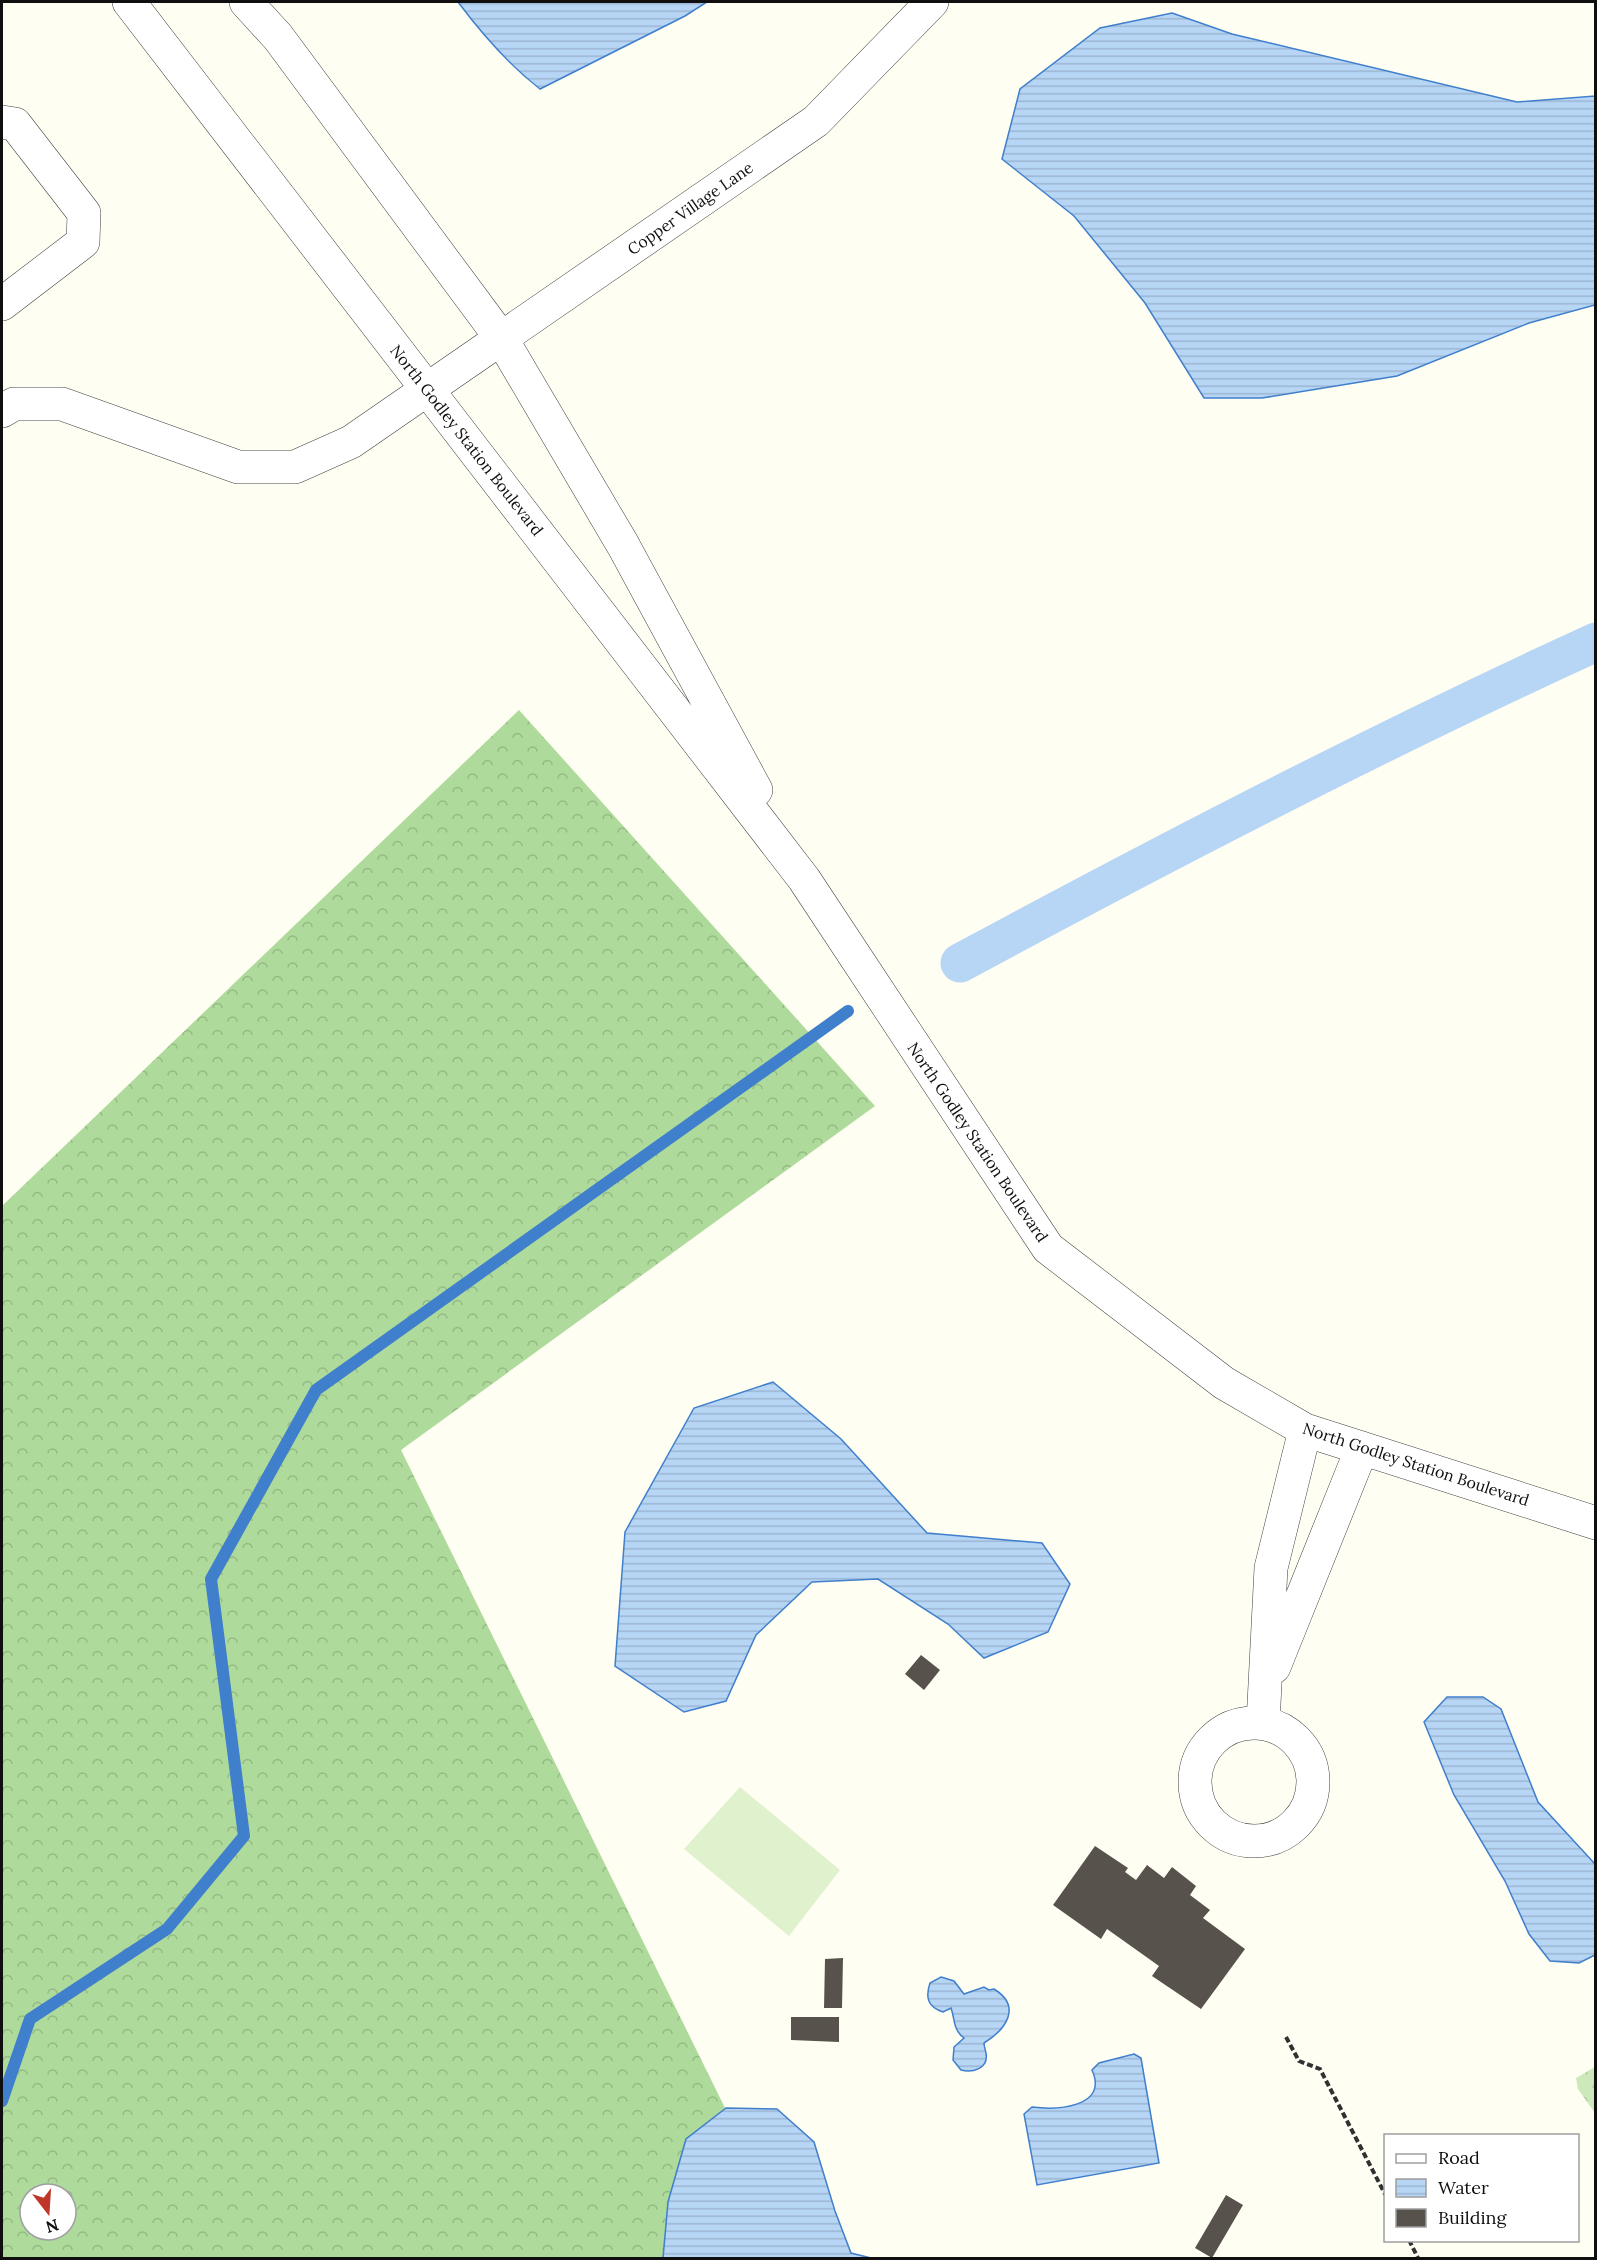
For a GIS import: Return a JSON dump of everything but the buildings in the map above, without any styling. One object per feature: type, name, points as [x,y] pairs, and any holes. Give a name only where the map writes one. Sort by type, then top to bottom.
[{"type":"street","name":"North Godley Station Boulevard","points":[[129,2],[804,879],[1048,1248],[1224,1383],[1305,1430],[1596,1523]]},
{"type":"street","name":"North Godley Station Boulevard","points":[[246,2],[278,37],[501,338],[623,545],[804,879]]},
{"type":"street","name":"Copper Village Lane","points":[[2,411],[14,404],[62,404],[238,467],[295,467],[351,442],[426,388],[816,121],[932,2]]},
{"type":"street","points":[[2,122],[15,124],[84,213],[83,242],[2,304]]},
{"type":"street","points":[[1263,1723],[1271,1568],[1305,1430]]},
{"type":"street","points":[[1264,1691],[1362,1448]]},
{"type":"path","points":[[1286,2037],[1299,2061],[1320,2069],[1384,2192]]},
{"type":"path","points":[[1410,2242],[1418,2259]]},
{"type":"green space","points":[[519,710],[875,1106],[401,1450],[725,2108],[686,2139],[668,2202],[663,2258],[2,2258],[2,1206]]},
{"type":"green space","points":[[740,1787],[840,1870],[789,1936],[684,1849]]},
{"type":"green space","points":[[1595,2068],[1595,2113],[1578,2089],[1576,2078]]},
{"type":"water","points":[[458,2],[707,2],[685,16],[540,89],[496,48]]},
{"type":"water","points":[[1172,13],[1232,34],[1517,102],[1595,96],[1595,305],[1529,323],[1397,376],[1262,398],[1204,398],[1145,303],[1074,216],[1002,159],[1020,89],[1100,28]]},
{"type":"water","points":[[773,1382],[841,1439],[927,1533],[1042,1543],[1070,1584],[1048,1632],[984,1658],[948,1624],[878,1579],[812,1582],[756,1635],[726,1701],[684,1712],[615,1666],[625,1532],[694,1408]]},
{"type":"water","points":[[1447,1697],[1483,1697],[1501,1709],[1538,1802],[1595,1864],[1595,1955],[1579,1963],[1550,1961],[1529,1934],[1505,1881],[1454,1795],[1424,1722]]},
{"type":"water","points":[[941,1977],[954,1981],[964,1994],[984,1987],[989,1990],[994,1989],[1008,2003],[1008,2018],[999,2032],[984,2043],[986,2058],[985,2063],[979,2069],[961,2070],[953,2060],[954,2047],[964,2038],[956,2028],[951,2008],[943,2012],[938,2010],[931,2005],[928,1997],[930,1983]]},
{"type":"water","points":[[1134,2054],[1141,2058],[1159,2163],[1037,2185],[1024,2114],[1032,2107],[1066,2107],[1087,2099],[1093,2092],[1095,2083],[1092,2070],[1099,2063]]},
{"type":"water","points":[[726,2108],[777,2109],[814,2142],[835,2211],[851,2253],[871,2258],[663,2258],[668,2202],[686,2139]]},
{"type":"waterway","points":[[960,963],[1275,797],[1434,718],[1596,642]]},
{"type":"waterway","points":[[2,2101],[30,2019],[167,1929],[244,1836],[211,1579],[316,1390],[848,1011]]}]
